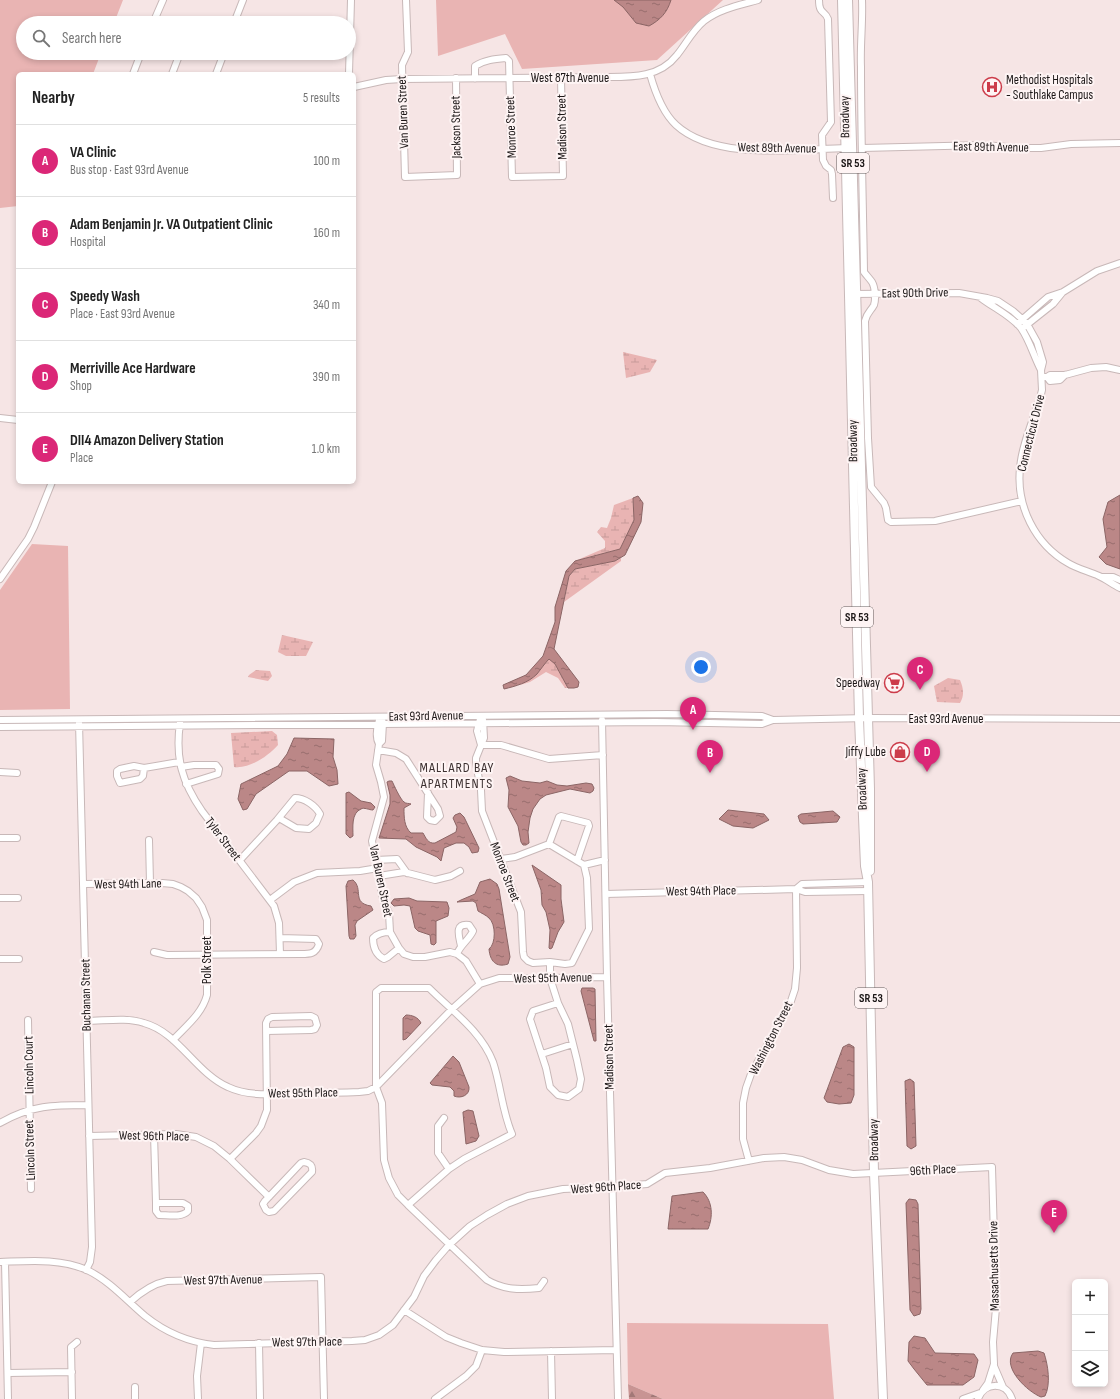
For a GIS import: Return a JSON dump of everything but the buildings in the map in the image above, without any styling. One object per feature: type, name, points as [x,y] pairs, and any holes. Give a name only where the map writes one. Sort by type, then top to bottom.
[{"type":"main road","name":"Broadway","points":[[842,0],[846,148],[853,294]]},
{"type":"main road","name":"Broadway","points":[[848,0],[853,294],[864,718],[871,859],[868,891],[874,1173],[883,1399]]},
{"type":"street","points":[[156,16],[163,0]]},
{"type":"street","points":[[237,16],[243,0]]},
{"type":"street","points":[[351,0],[351,16]]},
{"type":"street","name":"Van Buren Street","points":[[405,177],[402,65],[408,52],[406,0]]},
{"type":"street","name":"West 87th Avenue","points":[[356,87],[402,79],[638,77],[650,74],[663,68],[676,56],[692,32],[705,21],[733,7],[758,0]]},
{"type":"street","points":[[819,0],[820,10],[828,19],[831,122],[822,135],[823,160],[826,166],[831,170],[833,198]]},
{"type":"street","points":[[862,0],[863,22],[861,29],[860,65],[864,272],[872,282],[874,294],[874,306],[869,311],[865,321],[871,487],[884,503],[888,520],[891,522],[935,521],[1022,501]]},
{"type":"street","name":"Monroe Street","points":[[475,79],[475,66],[477,64],[492,59],[506,58],[509,61],[512,177]]},
{"type":"street","points":[[134,72],[138,60]]},
{"type":"street","points":[[173,72],[177,60]]},
{"type":"street","points":[[217,72],[221,60]]},
{"type":"street","points":[[349,60],[349,72]]},
{"type":"street","name":"West 89th Avenue","points":[[650,74],[658,98],[667,115],[676,126],[696,138],[709,143],[751,150],[846,148]]},
{"type":"street","name":"Jackson Street","points":[[405,177],[457,175],[456,78]]},
{"type":"street","name":"Madison Street","points":[[512,177],[563,176],[561,78]]},
{"type":"street","name":"East 89th Avenue","points":[[862,148],[978,145],[1041,148],[1070,144],[1120,143]]},
{"type":"street","points":[[1019,326],[1022,319],[1048,298],[1063,292],[1095,272],[1120,263]]},
{"type":"street","points":[[1019,326],[1027,324],[1053,304],[1063,292]]},
{"type":"street","name":"East 90th Drive","points":[[853,294],[969,294],[998,301],[1013,311],[1027,324]]},
{"type":"street","name":"East 90th Drive","points":[[980,297],[1002,311],[1019,326]]},
{"type":"street","name":"Connecticut Drive","points":[[1027,324],[1037,342],[1042,354],[1043,362],[1040,398],[1021,460],[1019,476],[1022,501],[1028,519],[1033,530],[1049,549],[1059,557],[1077,568],[1100,576],[1120,588]]},
{"type":"street","points":[[1019,326],[1030,344],[1036,362],[1043,375],[1065,375],[1090,368],[1106,367],[1120,370]]},
{"type":"street","points":[[0,418],[16,420]]},
{"type":"street","points":[[0,579],[28,539],[51,484]]},
{"type":"street","name":"Connecticut Drive","points":[[1100,576],[1114,577],[1120,580]]},
{"type":"street","name":"Madison Street","points":[[602,714],[618,1399]]},
{"type":"street","name":"East 93rd Avenue","points":[[79,723],[181,718],[602,714],[762,716],[772,720]]},
{"type":"street","name":"Monroe Street","points":[[481,715],[484,738],[476,764],[481,790],[482,811],[520,912],[524,957],[533,963],[550,962]]},
{"type":"street","name":"Van Buren Street","points":[[380,717],[381,723],[377,741],[378,747],[376,765],[384,797],[372,841],[383,899],[389,913],[390,929],[376,935],[373,938],[375,949],[379,957],[384,959],[399,948]]},
{"type":"street","name":"Tyler Street","points":[[181,718],[178,735],[180,765],[186,784],[195,801],[270,900],[277,914],[279,923],[280,954]]},
{"type":"street","name":"East 93rd Avenue","points":[[79,723],[180,725],[678,722],[762,724],[772,720],[864,718],[1120,719]]},
{"type":"street","points":[[0,720],[79,723]]},
{"type":"street","points":[[0,727],[79,723]]},
{"type":"street","name":"Buchanan Street","points":[[79,723],[92,1247],[90,1262],[86,1270]]},
{"type":"street","points":[[481,745],[501,745],[549,759],[603,754]]},
{"type":"street","points":[[378,747],[396,753],[406,759],[428,793]]},
{"type":"street","points":[[144,768],[180,765],[216,765],[219,769],[218,774],[186,784]]},
{"type":"street","points":[[0,772],[17,772]]},
{"type":"street","points":[[240,860],[279,818],[295,798],[301,798],[311,804],[320,814],[316,823],[308,829],[296,828],[279,818]]},
{"type":"street","points":[[549,844],[559,817],[561,816],[588,822],[589,826],[577,861]]},
{"type":"street","points":[[0,838],[17,838]]},
{"type":"street","points":[[149,840],[150,883]]},
{"type":"street","points":[[501,859],[515,856],[549,844]]},
{"type":"street","points":[[549,844],[584,864],[605,860]]},
{"type":"street","points":[[376,860],[397,859],[407,873]]},
{"type":"street","points":[[558,1003],[533,1011],[530,1019],[542,1054],[550,1087],[558,1095],[568,1097],[579,1090],[581,1079],[568,1024],[558,1003],[550,978],[550,962],[565,964],[572,963],[589,929],[587,878],[584,864]]},
{"type":"street","points":[[270,900],[294,882],[316,873],[360,871],[378,868]]},
{"type":"street","points":[[379,876],[407,873],[435,880],[451,876],[460,871]]},
{"type":"street","name":"West 94th Place","points":[[796,889],[802,884],[868,882]]},
{"type":"street","name":"West 94th Lane","points":[[84,884],[173,884]]},
{"type":"street","name":"Polk Street","points":[[173,884],[196,898],[202,907],[207,920],[208,985],[204,1005],[199,1014],[173,1040]]},
{"type":"street","name":"West 94th Place","points":[[606,894],[796,889],[804,892],[868,891]]},
{"type":"street","name":"Washington Street","points":[[749,1161],[743,1138],[743,1103],[752,1074],[790,1004],[795,989],[797,968],[796,889]]},
{"type":"street","points":[[0,898],[18,898]]},
{"type":"street","points":[[376,1087],[451,1010],[480,984],[466,961],[457,954],[450,952],[425,958],[413,957],[404,954],[399,948],[390,929]]},
{"type":"street","points":[[154,952],[167,955],[311,954],[317,950],[319,944],[316,939],[310,938],[280,938]]},
{"type":"street","points":[[457,954],[461,946]]},
{"type":"street","points":[[0,959],[19,959]]},
{"type":"street","name":"West 95th Avenue","points":[[480,984],[499,978],[607,977]]},
{"type":"street","points":[[408,1205],[449,1169],[464,1159],[512,1134],[507,1121],[492,1062],[482,1042],[471,1027],[429,988],[381,988],[376,992],[376,1087],[382,1103],[384,1160],[387,1173],[398,1195],[408,1205],[449,1245],[481,1275],[496,1285],[510,1289],[539,1288],[544,1281]]},
{"type":"street","points":[[230,1159],[256,1133],[268,1110],[266,1023],[268,1019],[272,1017],[311,1016],[315,1018],[317,1022],[315,1028],[311,1030],[267,1031]]},
{"type":"street","name":"Lincoln Court","points":[[28,1020],[29,1110]]},
{"type":"street","name":"West 95th Place","points":[[86,1021],[137,1021],[155,1027],[173,1040],[198,1065],[217,1081],[238,1091],[268,1094],[359,1092],[368,1091],[376,1087]]},
{"type":"street","points":[[542,1054],[573,1044]]},
{"type":"street","points":[[0,1123],[29,1110],[48,1105],[88,1104]]},
{"type":"street","name":"Lincoln Street","points":[[29,1110],[31,1190]]},
{"type":"street","points":[[444,1118],[438,1126],[438,1154],[449,1169]]},
{"type":"street","points":[[154,1134],[156,1211],[159,1215],[183,1215],[188,1211],[188,1206],[183,1203],[156,1203]]},
{"type":"street","name":"West 96th Place","points":[[89,1136],[181,1134],[196,1137],[214,1146],[230,1159],[269,1197]]},
{"type":"street","name":"West 96th Place","points":[[404,1310],[414,1297],[424,1276],[449,1245],[470,1226],[487,1215],[507,1204],[528,1196],[563,1189],[647,1184],[665,1173],[674,1171],[710,1168],[764,1158],[784,1157],[802,1160],[829,1170],[853,1174],[874,1173]]},
{"type":"street","points":[[301,1163],[309,1163],[311,1165],[312,1172],[274,1212],[269,1212],[264,1207],[265,1201],[269,1197],[301,1163]]},
{"type":"street","name":"96th Place","points":[[874,1173],[992,1167]]},
{"type":"street","name":"Massachusetts Drive","points":[[992,1167],[996,1308],[994,1364]]},
{"type":"street","name":"West 97th Place","points":[[2,1262],[54,1261],[86,1270],[112,1285],[160,1327],[177,1336],[214,1345],[365,1340],[379,1335],[392,1325],[404,1310]]},
{"type":"street","points":[[2,1262],[8,1399]]},
{"type":"street","name":"West 97th Avenue","points":[[130,1302],[149,1287],[158,1283],[321,1278],[322,1342]]},
{"type":"street","points":[[404,1310],[446,1337],[482,1350],[504,1352],[616,1350]]},
{"type":"street","points":[[72,1399],[71,1347],[77,1342]]},
{"type":"street","points":[[322,1342],[324,1399]]},
{"type":"street","points":[[198,1399],[197,1376],[201,1343]]},
{"type":"street","points":[[259,1343],[260,1399]]},
{"type":"street","points":[[435,1399],[466,1376],[476,1366],[482,1350]]},
{"type":"street","points":[[551,1351],[552,1399]]},
{"type":"street","points":[[994,1364],[1003,1388],[1012,1398]]},
{"type":"street","points":[[980,1394],[988,1383],[994,1364]]},
{"type":"street","points":[[8,1373],[72,1372]]},
{"type":"street","points":[[963,1399],[980,1394],[993,1385],[1003,1388]]},
{"type":"street","points":[[135,1387],[135,1399]]},
{"type":"green space","points":[[0,0],[123,0],[117,16],[16,16],[16,60],[98,60],[94,72],[16,72],[16,206],[0,208]]},
{"type":"green space","points":[[436,0],[723,0],[657,60],[522,69],[505,34],[438,56]]},
{"type":"green space","points":[[623,352],[657,360],[650,372],[626,378]]},
{"type":"green space","points":[[633,498],[634,520],[620,549],[575,561],[605,548],[605,541],[597,532],[601,527],[607,528],[614,505]]},
{"type":"green space","points":[[32,544],[68,546],[70,709],[0,710],[0,590]]},
{"type":"green space","points":[[621,558],[621,561],[564,602],[569,576],[575,569],[615,561]]},
{"type":"green space","points":[[282,635],[313,642],[306,656],[286,656],[278,652]]},
{"type":"green space","points":[[549,658],[555,664],[568,688],[565,688],[558,678],[546,672],[530,682],[520,685],[528,680]]},
{"type":"green space","points":[[256,670],[270,671],[272,676],[268,681],[248,677]]},
{"type":"green space","points":[[948,678],[960,680],[963,697],[960,703],[937,702],[934,686]]},
{"type":"green space","points":[[272,731],[277,735],[278,745],[274,749],[252,764],[234,767],[231,733]]},
{"type":"green space","points":[[627,1323],[828,1324],[834,1399],[663,1399],[628,1384]]},
{"type":"green space","points":[[628,1384],[663,1399],[629,1399]]},
{"type":"water","points":[[614,0],[671,0],[663,16],[649,26],[636,23],[623,7]]},
{"type":"water","points":[[1120,495],[1120,569],[1106,564],[1099,557],[1107,547],[1103,519],[1108,502]]},
{"type":"water","points":[[638,496],[643,503],[641,522],[625,555],[615,561],[575,569],[569,576],[554,649],[579,682],[578,687],[568,688],[555,664],[549,659],[530,680],[504,689],[503,685],[526,675],[543,656],[555,622],[555,607],[566,571],[575,561],[620,549],[634,520],[633,498]]},
{"type":"water","points":[[294,738],[334,739],[333,757],[337,770],[338,784],[329,786],[307,771],[289,771],[256,794],[247,809],[243,810],[238,799],[241,784],[278,766],[287,754]]},
{"type":"water","points":[[510,776],[522,781],[540,783],[547,781],[557,785],[567,786],[586,783],[592,784],[594,788],[590,793],[570,789],[546,795],[540,799],[533,809],[530,818],[528,832],[529,843],[523,845],[518,826],[508,807],[509,790],[506,778]]},
{"type":"water","points":[[392,781],[402,800],[411,804],[404,808],[404,818],[411,833],[423,833],[429,842],[435,843],[456,832],[457,827],[453,818],[455,815],[460,813],[464,817],[479,848],[478,852],[472,853],[469,847],[464,843],[456,843],[444,848],[441,861],[437,857],[416,847],[406,839],[379,838],[390,804],[390,795],[387,782]]},
{"type":"water","points":[[349,792],[361,801],[371,803],[375,807],[373,810],[364,808],[358,811],[353,821],[353,836],[350,838],[346,834],[346,793]]},
{"type":"water","points":[[728,810],[764,814],[769,820],[753,828],[733,826],[719,819]]},
{"type":"water","points":[[833,811],[840,817],[837,822],[803,824],[800,822],[798,816],[801,814]]},
{"type":"water","points":[[532,865],[561,885],[564,922],[558,932],[552,948],[550,949],[550,930],[546,912],[542,905],[541,890]]},
{"type":"water","points":[[490,879],[497,884],[499,889],[510,957],[508,964],[504,965],[497,964],[491,957],[489,949],[494,939],[494,929],[491,921],[488,917],[478,911],[476,903],[473,901],[457,902],[475,894],[480,882]]},
{"type":"water","points":[[353,880],[358,887],[359,899],[361,902],[371,906],[373,910],[357,921],[355,925],[356,936],[354,939],[350,939],[346,886],[348,881]]},
{"type":"water","points":[[409,898],[417,901],[447,902],[449,908],[448,916],[436,921],[436,943],[434,945],[431,944],[430,935],[418,931],[415,928],[410,906],[394,906],[391,903],[394,899]]},
{"type":"water","points":[[582,988],[595,989],[596,1041],[594,1041],[581,991]]},
{"type":"water","points":[[406,1015],[415,1017],[421,1023],[406,1039],[403,1040],[403,1018]]},
{"type":"water","points":[[849,1044],[854,1047],[854,1095],[851,1103],[839,1104],[827,1102],[824,1098],[843,1047]]},
{"type":"water","points":[[453,1056],[459,1062],[469,1087],[467,1094],[462,1097],[454,1096],[454,1091],[450,1087],[432,1085],[430,1083]]},
{"type":"water","points":[[910,1079],[914,1082],[916,1146],[911,1149],[907,1146],[905,1081]]},
{"type":"water","points":[[468,1110],[473,1111],[479,1136],[476,1141],[466,1144],[463,1112]]},
{"type":"water","points":[[703,1192],[709,1200],[711,1210],[711,1220],[708,1229],[668,1229],[672,1196]]},
{"type":"water","points":[[909,1199],[916,1200],[918,1204],[921,1309],[920,1314],[914,1316],[910,1310],[906,1203]]},
{"type":"water","points":[[914,1336],[925,1338],[935,1353],[974,1354],[978,1360],[974,1377],[963,1385],[927,1385],[908,1361],[909,1342]]},
{"type":"water","points":[[1038,1351],[1044,1353],[1048,1374],[1047,1391],[1045,1396],[1041,1397],[1030,1390],[1018,1379],[1011,1366],[1013,1353]]},
{"type":"place","name":"Methodist Hospitals - Southlake Campus","points":[[992,87]]},
{"type":"place","name":"Speedway","points":[[894,683]]},
{"type":"place","name":"Speedy Wash","points":[[920,690]]},
{"type":"place","name":"VA Clinic","points":[[693,730]]},
{"type":"place","name":"Jiffy Lube","points":[[900,752]]},
{"type":"place","name":"Merriville Ace Hardware","points":[[927,772]]},
{"type":"place","name":"Adam Benjamin Jr. VA Outpatient Clinic","points":[[710,773]]},
{"type":"place","name":"DII4 Amazon Delivery Station","points":[[1054,1233]]},
{"type":"district","name":"MALLARD BAY APARTMENTS","points":[[457,776]]}]
